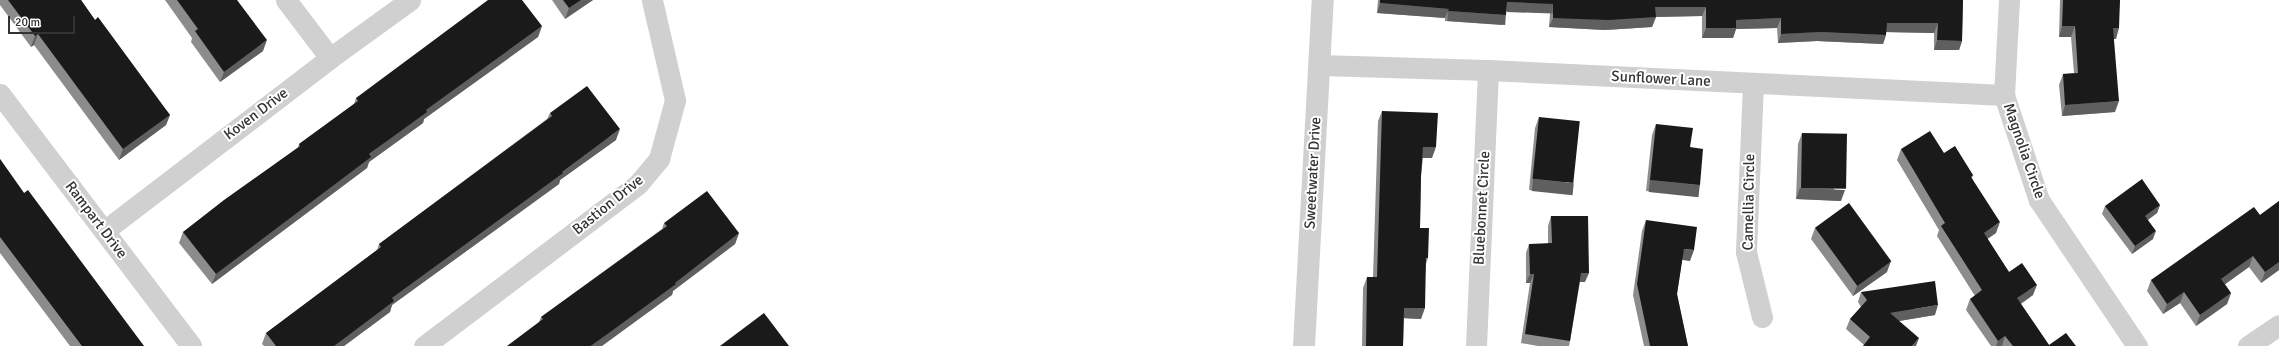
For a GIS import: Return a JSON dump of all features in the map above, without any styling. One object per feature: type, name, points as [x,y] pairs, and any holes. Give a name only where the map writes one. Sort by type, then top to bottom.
[{"type":"street","points":[[286,0],[330,58]]},
{"type":"street","name":"Koven Drive","points":[[104,231],[330,58],[410,0]]},
{"type":"street","name":"Bastion Drive","points":[[424,346],[638,184],[659,159],[675,100],[652,0]]},
{"type":"street","name":"Sweetwater Drive","points":[[1304,346],[1323,0]]},
{"type":"street","name":"Magnolia Circle","points":[[2009,0],[2004,95],[2039,200],[2137,346]]},
{"type":"street","name":"Sunflower Lane","points":[[1319,65],[1488,70],[2004,95]]},
{"type":"street","name":"Bluebonnet Circle","points":[[1476,346],[1488,70]]},
{"type":"street","name":"Camellia Circle","points":[[1753,84],[1746,252],[1762,317]]},
{"type":"street","name":"Rampart Drive","points":[[0,94],[191,346]]},
{"type":"street","points":[[2248,346],[2279,325]]},
{"type":"building","points":[[8,0],[81,0],[95,20],[98,17],[170,115],[123,149],[38,34],[35,36]]},
{"type":"building","points":[[177,0],[237,0],[267,40],[224,72],[195,31],[198,29]]},
{"type":"building","points":[[488,0],[522,0],[542,26],[426,110],[427,112],[369,154],[371,157],[216,274],[183,232],[224,200],[300,146],[299,144],[358,101],[356,98]]},
{"type":"building","points":[[563,0],[581,0],[569,8]]},
{"type":"building","points":[[1380,0],[1963,0],[1962,41],[1937,40],[1938,23],[1887,23],[1886,35],[1821,32],[1781,34],[1781,18],[1736,20],[1736,28],[1706,28],[1706,7],[1655,7],[1656,17],[1608,20],[1553,18],[1553,4],[1507,2],[1506,15],[1448,11],[1449,9],[1380,3]]},
{"type":"building","points":[[2063,0],[2120,0],[2119,28],[2113,28],[2119,101],[2065,105],[2063,74],[2078,73],[2075,26],[2062,26]]},
{"type":"building","points":[[587,86],[620,129],[562,172],[563,173],[392,298],[394,301],[334,346],[276,346],[266,333],[381,247],[379,244],[552,116],[550,113]]},
{"type":"building","points":[[1382,111],[1438,113],[1436,147],[1423,147],[1421,176],[1420,228],[1429,228],[1428,258],[1426,258],[1425,308],[1404,308],[1403,346],[1366,346],[1367,277],[1377,277]]},
{"type":"building","points":[[1539,117],[1580,121],[1573,183],[1533,179]]},
{"type":"building","points":[[1656,124],[1693,128],[1690,147],[1703,149],[1700,185],[1650,180]]},
{"type":"building","points":[[1930,131],[1944,153],[1955,146],[1973,175],[1971,177],[2000,222],[1984,233],[2009,272],[2022,263],[2037,285],[2017,298],[2049,345],[2066,333],[2076,346],[2013,346],[2005,336],[1998,341],[1970,299],[1982,290],[1941,226],[1945,223],[1901,149]]},
{"type":"building","points":[[1802,133],[1847,134],[1846,189],[1801,188]]},
{"type":"building","points":[[0,159],[24,193],[28,190],[144,346],[82,346],[0,237]]},
{"type":"building","points":[[2142,179],[2160,205],[2145,216],[2156,231],[2135,246],[2105,206]]},
{"type":"building","points":[[707,191],[739,233],[675,283],[676,284],[591,346],[507,346],[543,319],[541,317],[667,226],[664,223]]},
{"type":"building","points":[[2279,201],[2279,262],[2265,272],[2253,256],[2221,279],[2231,293],[2200,315],[2184,292],[2167,304],[2151,280],[2254,207],[2260,215]]},
{"type":"building","points":[[1849,203],[1891,261],[1857,286],[1815,228]]},
{"type":"building","points":[[1551,216],[1588,216],[1589,273],[1581,273],[1570,341],[1525,334],[1534,274],[1530,274],[1529,244],[1552,243]]},
{"type":"building","points":[[1646,220],[1697,227],[1694,250],[1684,249],[1677,294],[1688,346],[1650,346],[1637,284]]},
{"type":"building","points":[[1935,281],[1938,305],[1890,313],[1919,338],[1912,346],[1863,346],[1870,337],[1850,319],[1867,300],[1861,292]]},
{"type":"building","points":[[764,313],[789,346],[720,346]]}]
